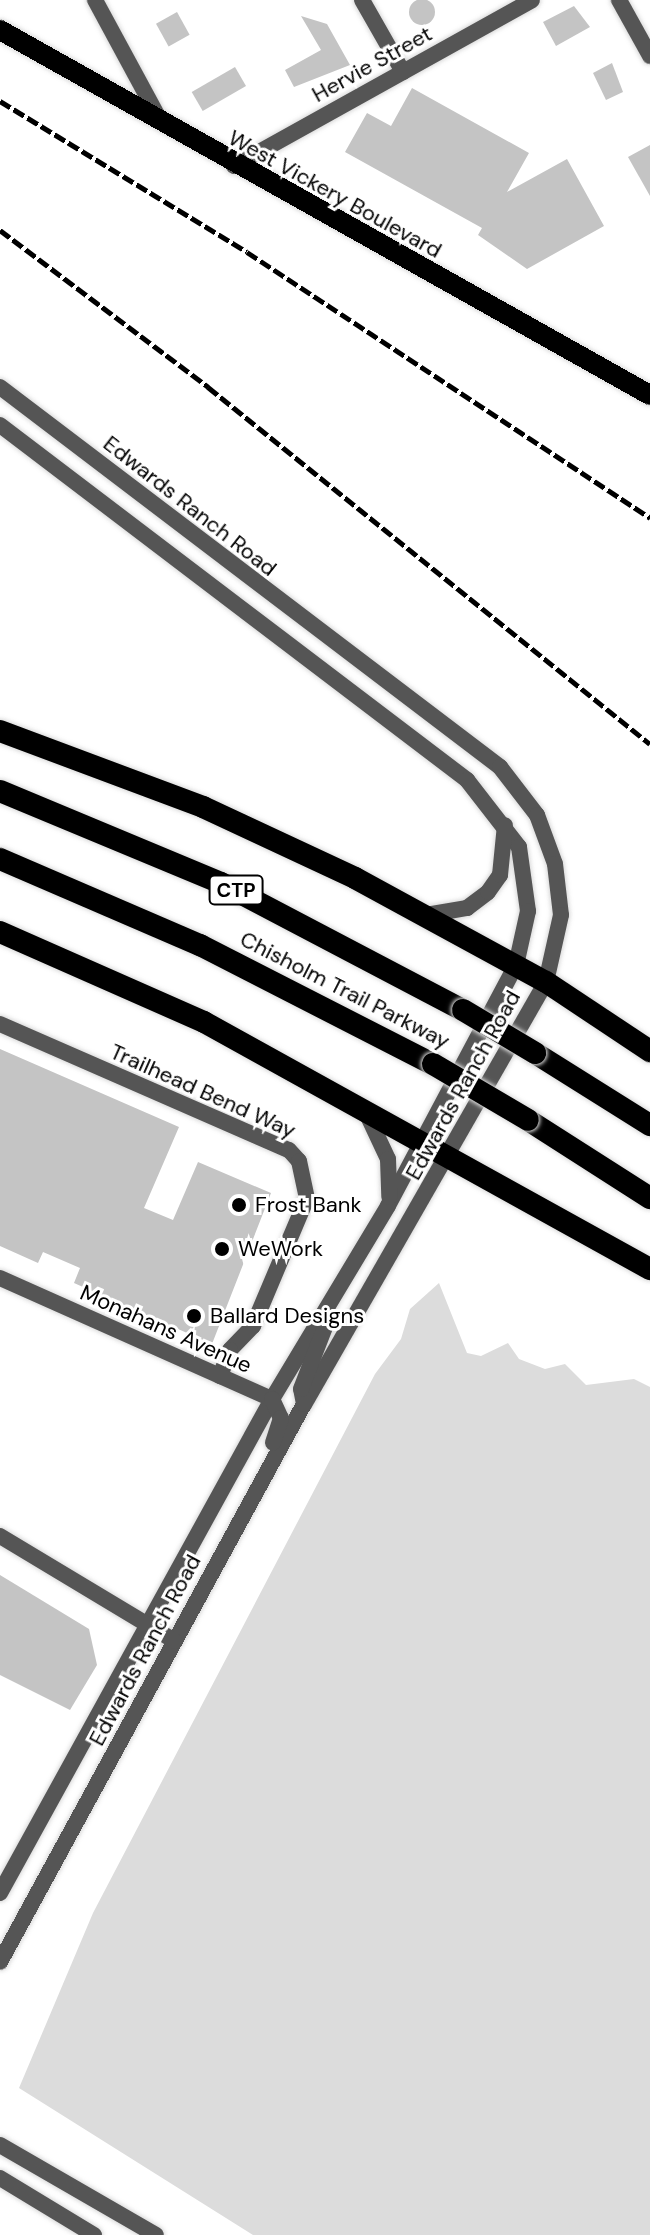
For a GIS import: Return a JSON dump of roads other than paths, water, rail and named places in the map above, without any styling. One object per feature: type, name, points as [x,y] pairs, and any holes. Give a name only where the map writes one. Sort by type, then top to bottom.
[{"type":"highway","points":[[0,731],[203,807],[426,915],[546,982],[650,1051]]},
{"type":"highway","name":"Chisholm Trail Parkway","points":[[0,791],[221,883],[463,1010],[650,1125]]},
{"type":"highway","name":"Chisholm Trail Parkway","points":[[0,859],[200,945],[433,1064],[650,1198]]},
{"type":"highway","points":[[0,932],[204,1022],[362,1105],[650,1269]]},
{"type":"main road","name":"West Vickery Boulevard","points":[[0,30],[165,129],[650,395]]},
{"type":"street","points":[[95,0],[165,129]]},
{"type":"street","points":[[362,0],[403,72]]},
{"type":"street","name":"Hervie Street","points":[[234,166],[532,0]]},
{"type":"street","points":[[619,0],[650,56]]},
{"type":"street","name":"Edwards Ranch Road","points":[[0,387],[500,767],[537,815],[555,864],[561,915],[546,982],[450,1157],[258,1486],[0,1962]]},
{"type":"street","name":"Edwards Ranch Road","points":[[0,425],[467,780],[505,824],[528,881],[516,965],[388,1206],[330,1309],[272,1399],[150,1626],[0,1893]]},
{"type":"street","points":[[426,915],[467,908],[488,892],[500,875],[505,824]]},
{"type":"street","name":"Trailhead Bend Way","points":[[0,1024],[289,1150],[299,1161],[307,1198],[253,1326],[230,1350],[220,1376]]},
{"type":"street","points":[[362,1105],[388,1159],[388,1206]]},
{"type":"street","name":"Monahans Avenue","points":[[0,1278],[272,1399]]},
{"type":"street","points":[[304,1404],[301,1389],[330,1309]]},
{"type":"street","points":[[258,1486],[281,1418],[272,1399]]},
{"type":"street","points":[[0,1536],[175,1641]]},
{"type":"street","points":[[0,2145],[156,2235]]},
{"type":"street","points":[[0,2178],[94,2235]]},
{"type":"railway","points":[[0,101],[247,252],[650,518]]},
{"type":"railway","points":[[0,230],[208,387],[650,744]]},
{"type":"place","name":"Frost Bank","points":[[239,1205]]},
{"type":"place","name":"WeWork","points":[[222,1249]]},
{"type":"place","name":"Ballard Designs","points":[[194,1316]]}]
